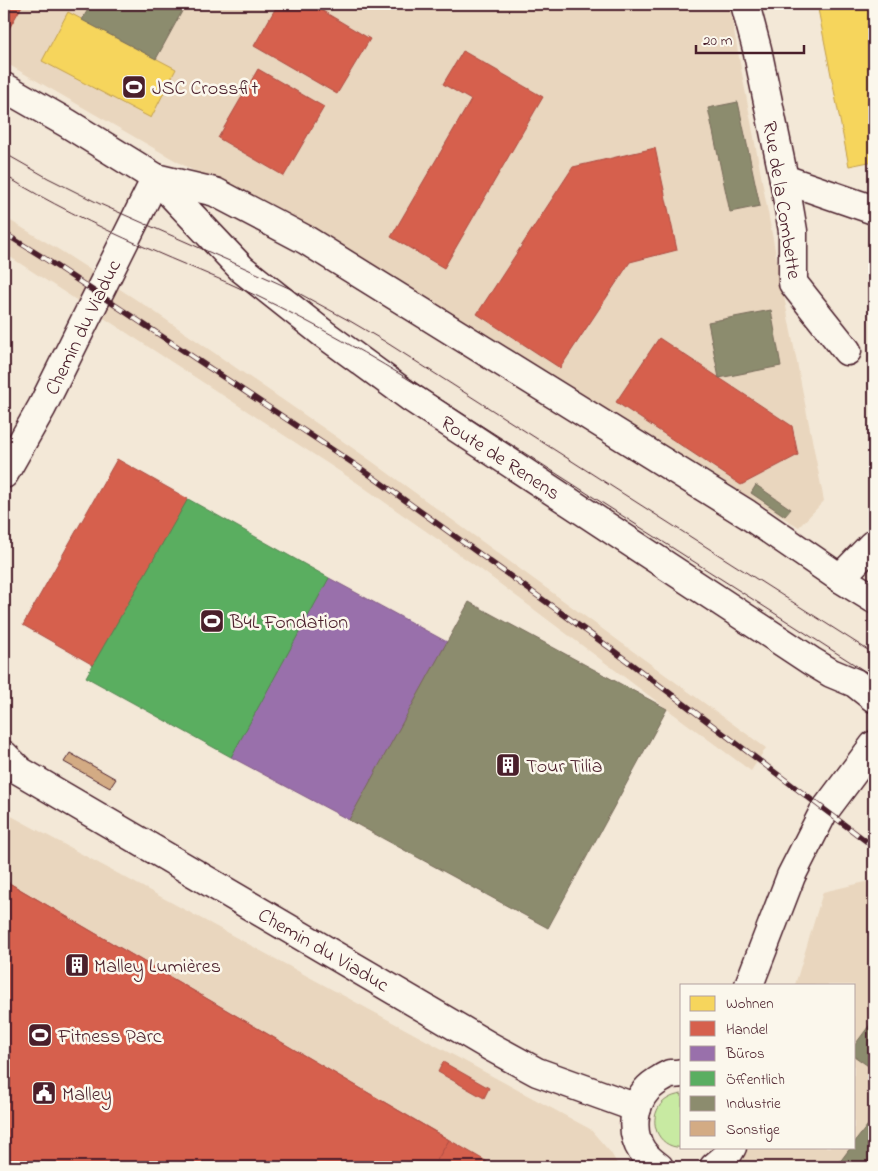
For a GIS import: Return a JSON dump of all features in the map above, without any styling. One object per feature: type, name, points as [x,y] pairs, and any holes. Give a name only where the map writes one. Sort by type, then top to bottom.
[{"type":"main road","name":"Rue de la Combette","points":[[745,4],[757,49],[784,179],[792,231],[793,283],[847,351]]},
{"type":"main road","name":"Route de Renens","points":[[4,86],[156,178],[242,269],[324,334],[410,397],[811,661],[854,683],[874,698]]},
{"type":"main road","name":"Route de Renens","points":[[156,178],[215,192],[306,240],[747,514],[874,599]]},
{"type":"main road","name":"Chemin du Viaduc","points":[[4,474],[42,406],[156,178]]},
{"type":"main road","points":[[784,179],[874,210]]},
{"type":"main road","points":[[840,578],[872,545]]},
{"type":"main road","points":[[748,984],[791,876],[823,813],[874,745]]},
{"type":"main road","name":"Chemin du Viaduc","points":[[9,764],[522,1064],[538,1072],[637,1108]]},
{"type":"main road","points":[[659,1167],[641,1150],[635,1134],[634,1122],[637,1108],[643,1095],[652,1085],[668,1075],[680,1073]]},
{"type":"main road","points":[[714,1167],[726,1158],[731,1148]]},
{"type":"shaded area","points":[[4,4],[729,4],[824,501],[799,527],[312,239],[4,62]]},
{"type":"shaded area","points":[[4,217],[61,251],[149,308],[370,460],[766,748],[751,771],[480,569],[356,482],[4,253]]},
{"type":"shaded area","name":"Malley Lumières","points":[[4,812],[590,1129],[611,1153],[619,1167],[4,1167]]},
{"type":"shaded area","points":[[874,880],[874,1167],[741,1167],[747,1148],[856,1148],[856,984],[795,984],[823,892]]},
{"type":"green space","points":[[680,1095],[680,1147],[664,1142],[658,1134],[655,1124],[656,1114],[660,1105],[669,1098]]},
{"type":"building: Wohnen","points":[[817,4],[874,4],[874,161],[849,166]]},
{"type":"building: Wohnen","points":[[68,12],[176,69],[151,118],[42,61]]},
{"type":"building: Handel","points":[[4,4],[23,4],[6,34],[4,33]]},
{"type":"building: Handel","points":[[278,4],[311,4],[370,39],[337,94],[254,46]]},
{"type":"building: Handel","points":[[463,51],[543,97],[444,268],[391,237],[471,100],[443,84]]},
{"type":"building: Handel","points":[[258,69],[324,107],[284,176],[218,138]]},
{"type":"building: Handel","points":[[655,148],[677,250],[630,262],[560,368],[477,314],[573,167]]},
{"type":"building: Handel","points":[[659,338],[792,426],[798,455],[741,485],[616,402]]},
{"type":"building: Handel","points":[[117,459],[188,499],[93,665],[23,625]]},
{"type":"building: Handel","name":"Malley Lumières","points":[[4,880],[496,1167],[24,1167],[4,1156]]},
{"type":"building: Handel","name":"Malley Lumières","points":[[4,880],[449,1140],[433,1167],[24,1167],[4,1156]]},
{"type":"building: Handel","points":[[443,1062],[489,1088],[484,1098],[438,1072]]},
{"type":"building: Büros","points":[[329,578],[447,642],[349,820],[231,757]]},
{"type":"building: Öffentlich","name":"B4L Fondation","points":[[188,499],[329,578],[231,757],[86,677]]},
{"type":"building: Industrie","points":[[91,4],[186,4],[156,59],[82,20]]},
{"type":"building: Industrie","points":[[738,102],[760,206],[730,212],[708,108]]},
{"type":"building: Industrie","points":[[771,310],[781,366],[719,378],[708,322]]},
{"type":"building: Industrie","points":[[756,485],[791,509],[785,516],[751,493]]},
{"type":"building: Industrie","name":"Tour Tilia","points":[[469,602],[667,709],[548,928],[349,820]]},
{"type":"building: Industrie","points":[[874,1019],[874,1070],[856,1057],[856,1043]]},
{"type":"building: Industrie","points":[[874,1117],[874,1167],[836,1167],[850,1148],[856,1148],[856,1140]]},
{"type":"building: Sonstige","points":[[70,753],[116,779],[110,788],[64,762]]},
{"type":"tram line","points":[[4,153],[100,204],[291,289],[350,321],[874,654]]},
{"type":"tram line","points":[[4,175],[89,221],[257,296],[364,353],[426,390],[874,677]]},
{"type":"railway","points":[[4,233],[363,470],[610,648],[874,847]]},
{"type":"place","name":"JSC Crossfit","points":[[134,87]]},
{"type":"place","name":"B4L Fondation","points":[[212,621]]},
{"type":"place","name":"Tour Tilia","points":[[508,765]]},
{"type":"place","name":"Malley Lumières","points":[[77,965]]},
{"type":"place","name":"Fitness Parc","points":[[40,1035]]},
{"type":"place","name":"Malley","points":[[44,1093]]}]
